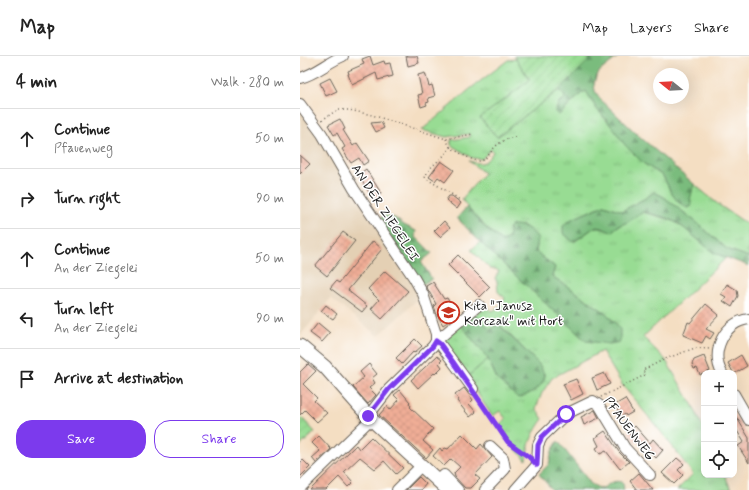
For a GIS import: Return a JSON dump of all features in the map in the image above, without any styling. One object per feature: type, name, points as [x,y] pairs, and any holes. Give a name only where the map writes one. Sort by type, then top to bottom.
[{"type":"main road","points":[[300,346],[325,367],[369,418],[448,490]]},
{"type":"street","points":[[300,78],[318,71],[332,60],[343,56]]},
{"type":"street","name":"AN DER ZIEGELEI","points":[[300,104],[322,134],[354,189],[414,278],[423,294],[436,334],[436,341],[440,344],[472,389]]},
{"type":"street","points":[[300,488],[369,418],[389,389],[433,346],[436,341],[479,305]]},
{"type":"street","points":[[721,370],[718,364],[720,342],[727,330],[740,321],[749,319]]},
{"type":"street","points":[[737,399],[749,420]]},
{"type":"street","name":"PFAUENWEG","points":[[537,465],[538,445],[542,437],[566,414],[593,401],[599,405],[625,448],[650,475]]},
{"type":"street","points":[[485,490],[505,469],[502,458],[490,446]]},
{"type":"street","points":[[515,490],[537,465]]},
{"type":"street","points":[[397,490],[420,466]]},
{"type":"street","points":[[438,481],[444,475],[458,490]]},
{"type":"path","points":[[316,125],[336,110],[349,110],[372,115],[446,139],[473,134]]},
{"type":"path","points":[[446,139],[450,147],[472,160],[480,161],[484,160],[495,148],[508,138],[516,137]]},
{"type":"path","points":[[450,147],[448,151],[438,159],[426,174],[425,178],[460,200]]},
{"type":"path","points":[[593,401],[645,375],[643,370],[677,354],[695,348],[718,351]]},
{"type":"path","points":[[472,389],[508,442],[529,457],[537,465]]},
{"type":"shaded area","points":[[300,109],[421,296],[378,336],[331,298],[300,336]]},
{"type":"green space","points":[[514,56],[588,56],[590,59],[559,90],[497,137],[480,118],[530,80]]},
{"type":"green space","points":[[588,56],[619,56],[600,71],[594,84],[595,91],[601,100],[638,135],[694,184],[690,200],[692,206],[687,208],[678,202],[663,176],[643,163],[625,145],[596,108],[586,91],[559,115],[555,112],[559,102],[565,98],[559,90],[590,59]]},
{"type":"green space","points":[[516,59],[530,80],[480,118],[497,137],[559,90],[565,98],[562,101],[559,115],[586,90],[596,108],[643,163],[663,176],[672,194],[687,208],[694,184],[719,205],[749,225],[749,257],[727,249],[664,197],[654,192],[622,211],[604,205],[570,220],[574,242],[595,227],[611,231],[643,212],[666,218],[674,222],[706,246],[726,258],[643,337],[665,359],[692,404],[701,423],[701,478],[726,478],[731,490],[677,490],[693,474],[666,438],[623,386],[602,351],[552,378],[542,393],[536,408],[543,419],[532,438],[526,460],[511,444],[499,425],[506,419],[500,411],[492,416],[467,377],[488,359],[497,379],[545,376],[539,364],[499,324],[490,330],[475,314],[487,306],[492,311],[494,310],[503,303],[505,298],[498,292],[495,278],[499,271],[490,269],[471,250],[480,242],[586,341],[620,328],[606,313],[552,276],[555,267],[536,252],[538,238],[523,225],[509,228],[509,238],[502,241],[470,211],[462,199],[484,173],[469,161],[481,163],[486,161],[493,152],[491,149],[482,159],[472,158],[451,145],[451,140],[470,137],[469,134],[446,137],[422,130],[470,89],[508,60]]},
{"type":"green space","points":[[654,192],[664,197],[727,249],[749,257],[749,266],[714,253],[679,224],[667,218],[643,212],[628,222],[618,226],[611,232],[595,227],[573,242],[563,233],[563,226],[570,220],[604,205],[622,211]]},
{"type":"green space","points":[[467,207],[486,228],[502,241],[509,238],[509,228],[513,225],[525,227],[533,232],[538,238],[536,252],[555,267],[552,276],[606,313],[620,328],[620,342],[610,344],[586,341],[485,247],[457,218]]},
{"type":"green space","points":[[385,215],[395,218],[404,225],[416,231],[415,236],[432,253],[421,262],[432,279],[421,285],[381,222],[382,216]]},
{"type":"green space","points":[[475,314],[490,330],[498,324],[539,364],[545,376],[538,388],[531,393],[518,398],[497,379],[488,359],[461,325]]},
{"type":"green space","points":[[461,325],[488,359],[467,377],[442,340]]},
{"type":"green space","points":[[301,417],[315,432],[300,446],[300,418]]},
{"type":"green space","points":[[558,441],[591,484],[601,489],[617,481],[623,483],[624,490],[552,490],[539,474],[549,464],[552,451]]},
{"type":"building","points":[[370,56],[373,65],[384,61],[385,64],[390,63],[393,76],[378,80],[376,73],[352,85],[348,71],[364,64],[362,59]]},
{"type":"building","points":[[406,56],[417,56],[419,63],[408,66]]},
{"type":"building","points":[[425,73],[429,86],[432,85],[435,96],[428,98],[429,102],[426,103],[427,105],[421,107],[418,95],[422,94],[418,75]]},
{"type":"building","points":[[330,78],[337,91],[326,96],[320,83]]},
{"type":"building","points":[[340,119],[345,129],[343,130],[353,146],[357,143],[369,161],[363,165],[359,158],[351,163],[342,149],[345,147],[337,133],[334,135],[328,125]]},
{"type":"building","points":[[381,122],[384,128],[376,132],[371,123]]},
{"type":"building","points":[[300,155],[310,164],[300,174]]},
{"type":"building","points":[[441,161],[454,170],[445,182],[438,177],[435,181],[429,177]]},
{"type":"building","points":[[366,169],[381,193],[373,198],[358,175]]},
{"type":"building","points":[[449,196],[452,196],[461,203],[457,209],[446,200]]},
{"type":"building","points":[[444,221],[450,228],[440,237],[434,231]]},
{"type":"building","points":[[343,232],[355,241],[327,276],[315,266]]},
{"type":"building","points":[[373,241],[382,249],[348,290],[367,306],[362,312],[330,288],[336,281],[339,283]]},
{"type":"building","points":[[458,255],[490,287],[480,297],[448,265]]},
{"type":"building","points":[[385,271],[408,291],[382,319],[371,309],[379,300],[368,289]]},
{"type":"building","name":"Kita \"Janusz Korczak\" mit Hort","points":[[433,282],[444,299],[447,298],[457,315],[443,325],[434,306],[436,304],[426,286]]},
{"type":"building","points":[[727,284],[737,290],[738,296],[732,307],[723,301],[726,297],[721,294]]},
{"type":"building","points":[[706,304],[719,315],[706,329],[714,333],[710,339],[706,336],[702,343],[683,335],[688,322],[690,323]]},
{"type":"building","points":[[326,305],[337,314],[333,319],[321,311]]},
{"type":"building","points":[[318,323],[330,333],[322,342],[310,333]]},
{"type":"building","points":[[415,339],[422,346],[414,353],[413,352],[402,364],[396,358]]},
{"type":"building","points":[[741,355],[747,366],[737,372],[737,370],[732,370],[728,363]]},
{"type":"building","points":[[437,356],[442,360],[439,363],[442,367],[418,388],[411,380]]},
{"type":"building","points":[[704,356],[710,370],[701,370],[700,375],[697,368],[694,369],[692,364],[694,360]]},
{"type":"building","points":[[308,364],[316,371],[303,384],[317,398],[314,401],[327,413],[317,422],[305,410],[300,415],[300,372]]},
{"type":"building","points":[[369,364],[377,374],[372,378],[375,383],[369,388],[376,395],[368,404],[353,387],[364,377],[360,372]]},
{"type":"building","points":[[604,373],[610,384],[597,390],[592,378]]},
{"type":"building","points":[[576,379],[583,394],[571,400],[563,384]]},
{"type":"building","points":[[464,388],[473,400],[469,404],[476,412],[470,417],[457,401],[459,400],[455,395]]},
{"type":"building","points":[[400,390],[410,402],[410,407],[433,429],[423,441],[433,450],[426,458],[379,415],[387,406],[390,410],[399,400],[394,395]]},
{"type":"building","points":[[625,399],[633,412],[626,416],[625,414],[621,417],[615,405]]},
{"type":"building","points":[[595,410],[599,418],[584,425],[581,417]]},
{"type":"building","points":[[737,418],[749,438],[749,463],[738,446],[744,442],[737,431]]},
{"type":"building","points":[[635,426],[650,443],[653,439],[663,450],[656,458],[639,441],[636,443],[628,432]]},
{"type":"building","points":[[605,431],[619,452],[629,462],[620,469],[606,451],[600,454],[596,448],[599,446],[595,438]]},
{"type":"building","points":[[462,434],[477,449],[481,444],[492,457],[475,475],[480,479],[471,488],[465,488],[455,477],[454,473],[460,467],[451,459],[444,466],[433,456],[440,448],[442,451],[445,448],[448,449]]},
{"type":"building","points":[[319,436],[331,449],[316,463],[312,458],[320,451],[312,443]]},
{"type":"building","points":[[371,437],[403,468],[396,474],[384,461],[375,469],[360,457],[344,472],[353,482],[348,487],[339,477],[326,490],[310,490],[356,445],[359,449]]},
{"type":"building","points":[[677,458],[684,464],[678,470],[683,475],[674,484],[662,473]]},
{"type":"building","points":[[303,460],[310,467],[300,477],[300,463]]},
{"type":"building","points":[[639,473],[653,490],[637,490],[630,481]]},
{"type":"building","points":[[419,477],[426,484],[421,490],[406,490]]},
{"type":"place","name":"Kita \"Janusz Korczak\" mit Hort","points":[[448,312]]},
{"type":"route","points":[[368,416],[389,389],[433,346],[436,341],[440,344],[453,362],[508,442],[529,457],[537,465],[538,445],[542,437],[566,414]]}]
